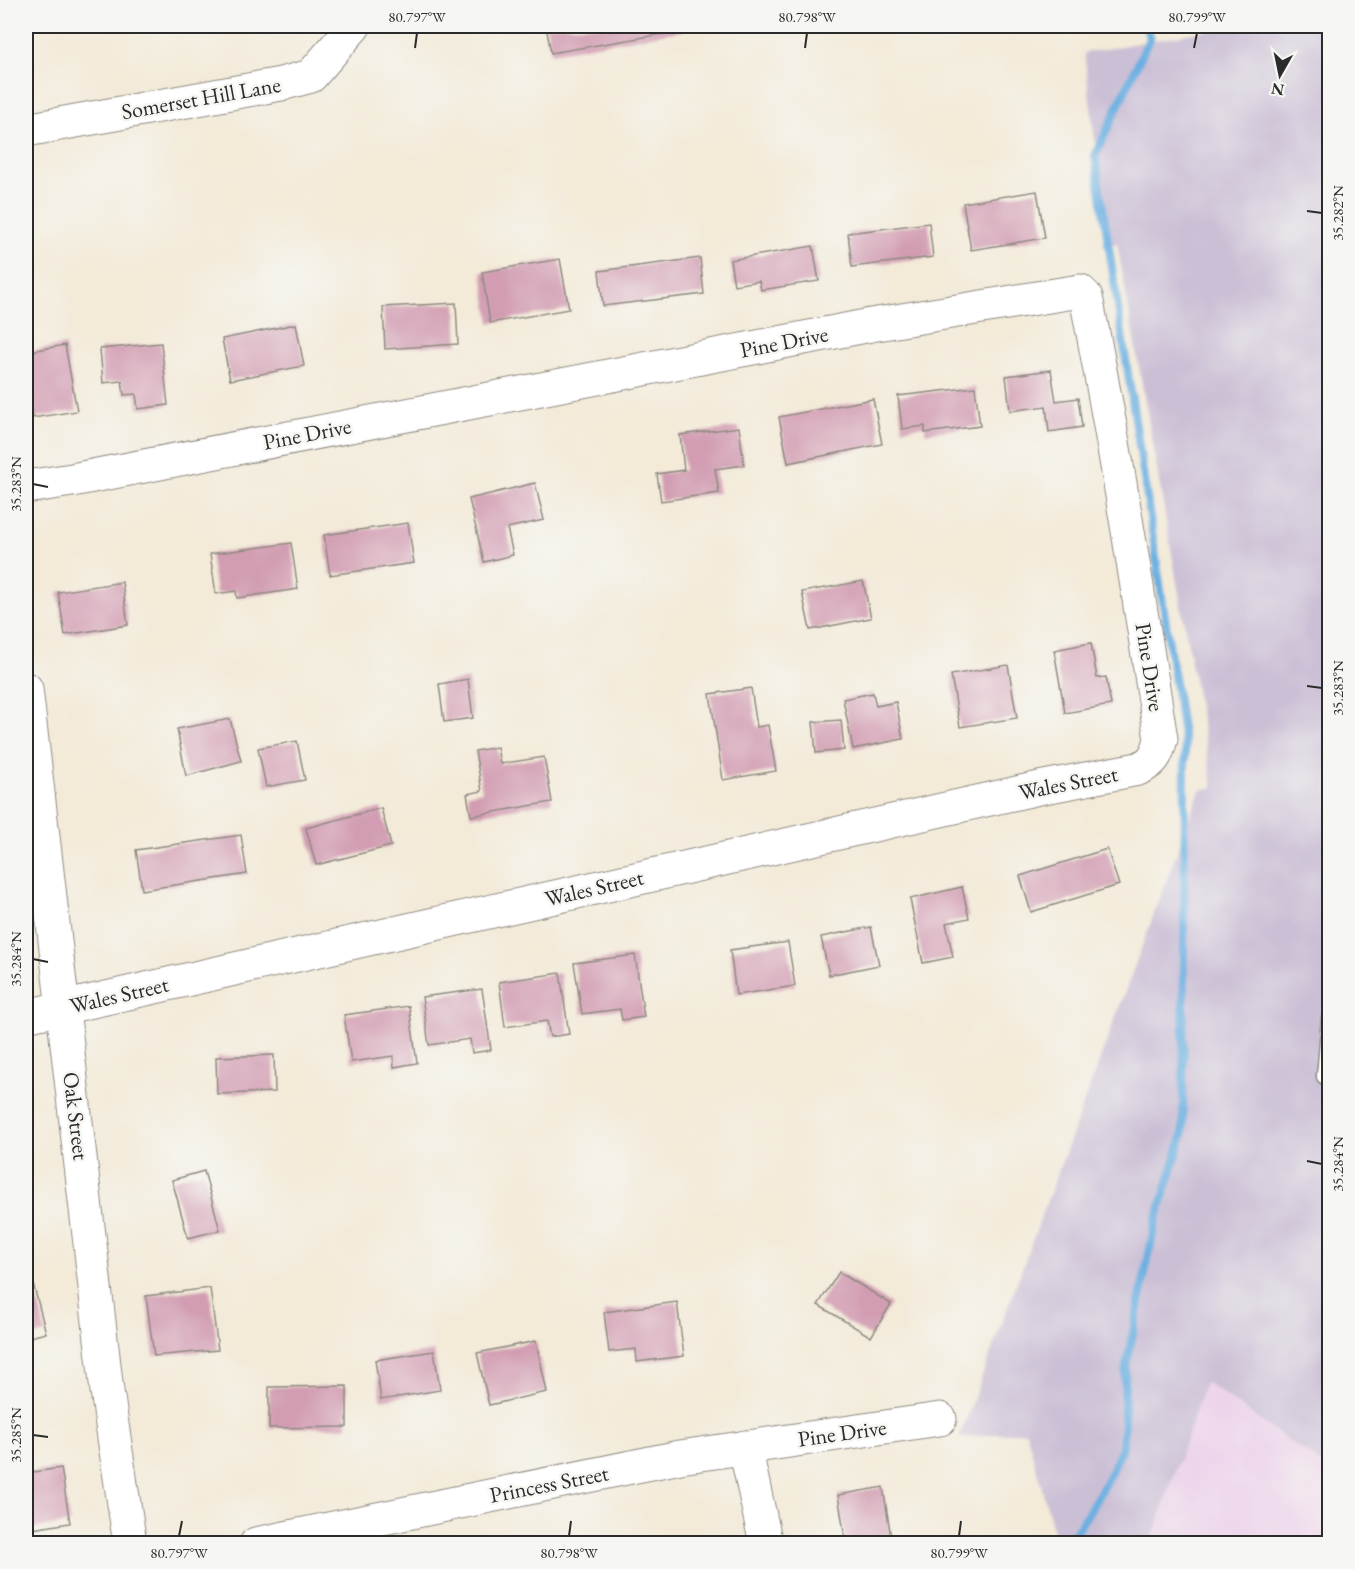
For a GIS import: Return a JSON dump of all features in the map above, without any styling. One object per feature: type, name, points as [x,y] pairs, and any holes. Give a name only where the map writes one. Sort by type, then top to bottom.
[{"type":"street","name":"Somerset Hill Lane","points":[[26,130],[281,84],[311,76],[354,26]]},
{"type":"street","name":"Pine Drive","points":[[26,487],[872,325],[1080,291],[1086,297],[1133,557],[1161,739],[1157,754]]},
{"type":"street","name":"Oak Street","points":[[26,689],[62,1008],[92,1245],[107,1391],[130,1544]]},
{"type":"street","name":"Wales Street","points":[[26,1016],[1039,788],[1138,769],[1147,765],[1157,754]]},
{"type":"street","name":"Pine Drive","points":[[745,1447],[939,1419]]},
{"type":"street","name":"Princess Street","points":[[256,1544],[668,1460],[745,1447]]},
{"type":"street","points":[[745,1447],[766,1544]]},
{"type":"lane","points":[[1329,1018],[1325,1076],[1329,1079]]},
{"type":"shaded area","points":[[1230,26],[1329,26],[1329,1469],[1205,1382],[1151,1543],[1057,1543],[1026,1431],[959,1438],[1200,790],[1213,787],[1117,243],[1108,245],[1084,53]]},
{"type":"shaded area","points":[[1204,1382],[1329,1469],[1329,1543],[1151,1544]]},
{"type":"building","points":[[546,26],[691,26],[692,29],[551,53]]},
{"type":"building","points":[[1037,191],[1045,238],[971,250],[963,203]]},
{"type":"building","points":[[929,223],[933,257],[852,267],[848,233]]},
{"type":"building","points":[[813,246],[819,281],[761,290],[759,281],[734,285],[730,260]]},
{"type":"building","points":[[700,258],[704,294],[603,306],[599,271]]},
{"type":"building","points":[[560,259],[569,309],[490,323],[482,272]]},
{"type":"building","points":[[456,303],[458,344],[385,349],[383,307]]},
{"type":"building","points":[[296,324],[304,366],[230,380],[222,339]]},
{"type":"building","points":[[161,343],[168,405],[138,409],[136,394],[124,395],[122,381],[103,383],[100,349]]},
{"type":"building","points":[[65,345],[77,411],[33,418],[28,391],[26,391],[26,352]]},
{"type":"building","points":[[1051,370],[1056,401],[1078,398],[1082,427],[1049,432],[1046,406],[1010,411],[1006,376]]},
{"type":"building","points":[[975,387],[980,426],[925,433],[925,426],[902,429],[898,396]]},
{"type":"building","points":[[873,399],[882,444],[788,463],[779,417]]},
{"type":"building","points":[[739,427],[744,465],[715,469],[719,493],[661,501],[657,474],[684,470],[680,435]]},
{"type":"building","points":[[535,483],[544,520],[507,528],[513,555],[484,562],[469,499]]},
{"type":"building","points":[[408,523],[414,563],[330,575],[324,535]]},
{"type":"building","points":[[291,543],[298,589],[237,598],[236,591],[216,594],[210,554]]},
{"type":"building","points":[[863,581],[871,618],[810,630],[802,592]]},
{"type":"building","points":[[122,582],[128,625],[65,635],[58,592]]},
{"type":"building","points":[[1091,643],[1097,678],[1106,677],[1111,705],[1065,713],[1054,650]]},
{"type":"building","points":[[1008,665],[1017,718],[960,727],[951,675]]},
{"type":"building","points":[[468,679],[473,718],[444,722],[439,684]]},
{"type":"building","points":[[751,688],[757,727],[768,725],[776,771],[723,780],[710,694]]},
{"type":"building","points":[[873,693],[876,706],[896,702],[903,739],[853,749],[843,699]]},
{"type":"building","points":[[230,719],[241,761],[186,776],[177,729]]},
{"type":"building","points":[[841,720],[844,750],[816,753],[813,722]]},
{"type":"building","points":[[297,741],[305,780],[266,787],[258,748]]},
{"type":"building","points":[[497,747],[500,764],[544,757],[552,802],[471,816],[467,794],[482,791],[475,751]]},
{"type":"building","points":[[381,808],[391,846],[316,865],[306,828]]},
{"type":"building","points":[[241,835],[247,874],[142,890],[136,850]]},
{"type":"building","points":[[1107,849],[1119,885],[1031,912],[1020,876]]},
{"type":"building","points":[[962,887],[969,918],[946,923],[953,957],[923,963],[910,899]]},
{"type":"building","points":[[871,927],[879,965],[829,975],[821,937]]},
{"type":"building","points":[[788,942],[795,986],[736,995],[730,950]]},
{"type":"building","points":[[635,955],[644,1017],[622,1020],[620,1009],[582,1014],[574,963]]},
{"type":"building","points":[[560,973],[569,1034],[550,1037],[547,1021],[505,1027],[499,982]]},
{"type":"building","points":[[482,989],[491,1050],[472,1053],[470,1039],[429,1045],[422,997]]},
{"type":"building","points":[[409,1006],[417,1063],[394,1067],[393,1056],[351,1062],[344,1015]]},
{"type":"building","points":[[274,1055],[275,1092],[217,1094],[216,1057]]},
{"type":"building","points":[[204,1171],[220,1230],[188,1238],[172,1180]]},
{"type":"building","points":[[839,1272],[891,1304],[871,1337],[818,1305]]},
{"type":"building","points":[[33,1283],[46,1333],[26,1338],[26,1285]]},
{"type":"building","points":[[210,1288],[218,1350],[154,1356],[146,1296]]},
{"type":"building","points":[[677,1302],[684,1356],[637,1362],[636,1349],[609,1352],[604,1312]]},
{"type":"building","points":[[536,1341],[547,1392],[489,1405],[477,1353]]},
{"type":"building","points":[[434,1351],[440,1390],[381,1400],[375,1360]]},
{"type":"building","points":[[347,1386],[347,1427],[269,1428],[269,1387]]},
{"type":"building","points":[[61,1468],[70,1523],[26,1530],[26,1473]]},
{"type":"building","points":[[883,1487],[892,1544],[846,1544],[838,1495]]},
{"type":"waterway","points":[[1051,1544],[1076,1531],[1094,1503],[1120,1453],[1124,1426],[1126,1367],[1155,1224],[1183,1134],[1185,748],[1095,156],[1150,37],[1145,26]]}]
